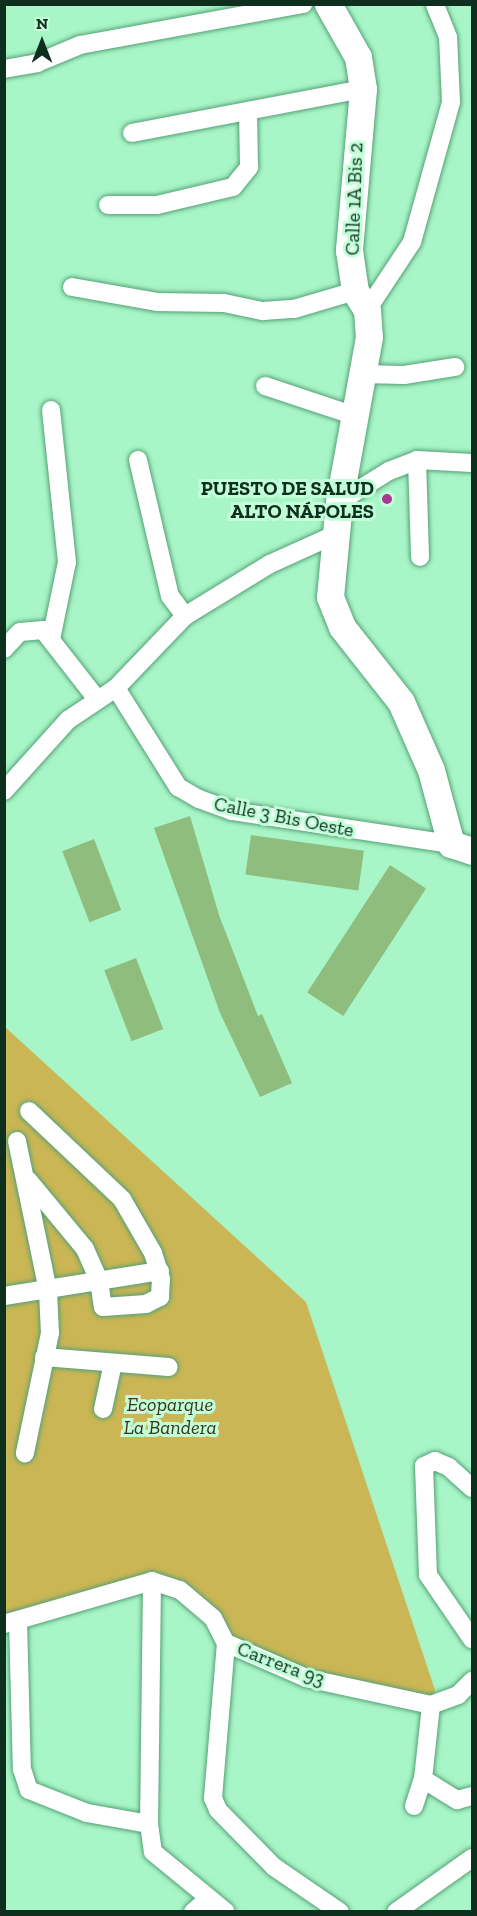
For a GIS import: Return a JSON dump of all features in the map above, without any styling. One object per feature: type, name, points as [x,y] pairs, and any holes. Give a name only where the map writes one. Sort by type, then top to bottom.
[{"type":"street","points":[[4,69],[37,63],[91,42],[303,4]]},
{"type":"street","name":"Calle 1A Bis 2","points":[[328,4],[354,49],[363,89],[350,227],[369,337],[334,535],[330,597],[342,627],[401,702],[462,848]]},
{"type":"street","points":[[72,287],[158,302],[224,303],[263,311],[361,300],[412,242],[451,102],[448,37],[435,4]]},
{"type":"street","points":[[132,133],[363,89]]},
{"type":"street","points":[[108,205],[158,205],[233,187],[249,167],[248,111]]},
{"type":"street","points":[[362,374],[404,375],[455,367]]},
{"type":"street","points":[[266,386],[355,416]]},
{"type":"street","points":[[51,410],[67,562],[51,639]]},
{"type":"street","points":[[138,460],[170,596],[185,616]]},
{"type":"street","points":[[339,502],[389,471],[417,460],[472,463]]},
{"type":"street","points":[[417,460],[420,557]]},
{"type":"street","points":[[5,790],[68,720],[116,688],[185,616],[270,564],[334,535]]},
{"type":"street","points":[[4,649],[20,632],[34,628],[51,639],[97,699]]},
{"type":"street","name":"Calle 3 Bis Oeste","points":[[116,688],[178,787],[199,799],[232,811],[462,848]]},
{"type":"street","points":[[28,1180],[85,1249],[99,1280],[103,1307],[146,1304],[160,1297],[160,1272],[122,1199],[29,1111]]},
{"type":"street","points":[[17,1141],[28,1180],[48,1291],[50,1333],[25,1453]]},
{"type":"street","points":[[4,1296],[160,1272]]},
{"type":"street","points":[[44,1357],[169,1367]]},
{"type":"street","points":[[103,1409],[113,1363]]},
{"type":"street","points":[[472,1488],[449,1467],[435,1461],[424,1466],[428,1575],[472,1639]]},
{"type":"street","points":[[149,1824],[87,1813],[29,1790],[22,1769],[11,1623],[152,1581],[149,1824],[153,1852],[226,1911]]},
{"type":"street","name":"Carrera 93","points":[[152,1581],[180,1590],[213,1618],[226,1643],[306,1678],[430,1705]]},
{"type":"street","points":[[226,1643],[213,1798],[218,1810],[274,1866],[340,1911]]},
{"type":"street","points":[[414,1806],[423,1779],[430,1705],[458,1695],[472,1681]]},
{"type":"street","points":[[423,1779],[457,1800],[472,1796]]},
{"type":"street","points":[[396,1911],[472,1858]]},
{"type":"street","points":[[193,1911],[209,1898]]},
{"type":"green space","name":"Ecoparque La Bandera","points":[[4,1026],[306,1302],[435,1690],[431,1705],[361,1692],[226,1643],[213,1618],[152,1581],[5,1624]]},
{"type":"building","points":[[190,816],[219,915],[258,1016],[262,1014],[292,1083],[260,1097],[220,1013],[154,828]]},
{"type":"building","points":[[251,835],[364,851],[358,890],[245,875]]},
{"type":"building","points":[[94,839],[121,910],[89,922],[62,851]]},
{"type":"building","points":[[390,865],[426,888],[343,1016],[307,992]]},
{"type":"building","points":[[136,958],[163,1029],[131,1041],[104,970]]},
{"type":"place","name":"PUESTO DE SALUD ALTO NÁPOLES","points":[[387,499]]}]
